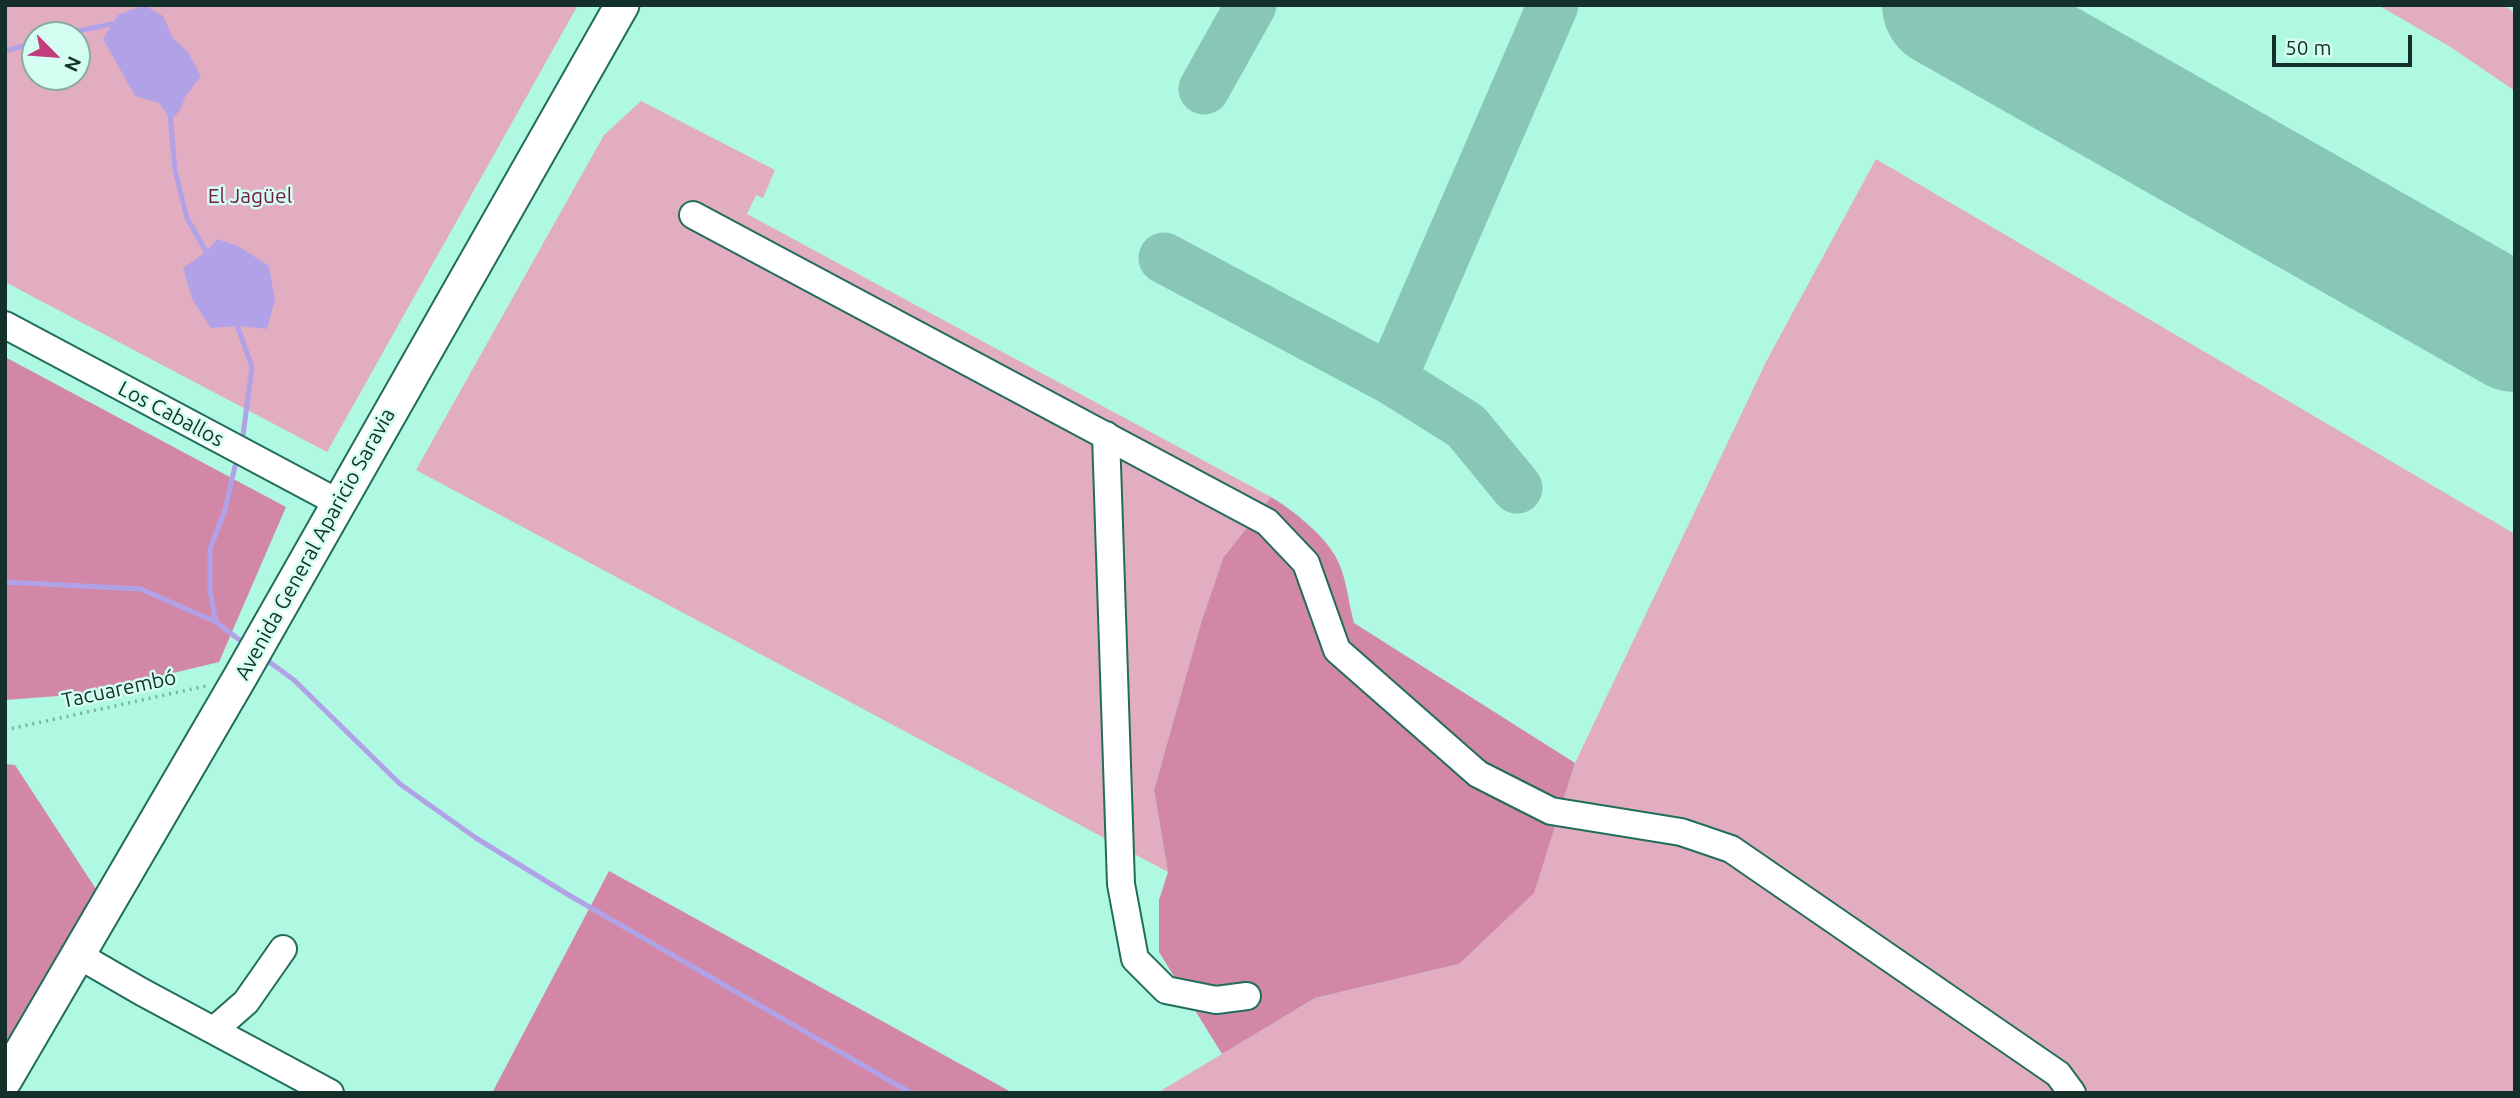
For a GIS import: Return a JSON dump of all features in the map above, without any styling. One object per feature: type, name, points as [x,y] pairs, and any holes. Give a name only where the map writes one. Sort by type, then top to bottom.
[{"type":"main road","name":"Avenida General Aparicio Saravia","points":[[5,1080],[239,679],[337,502],[622,5]]},
{"type":"street","points":[[693,215],[1267,522],[1306,563],[1337,650],[1478,774],[1551,811],[1681,832],[1731,849],[2058,1074],[2072,1093]]},
{"type":"street","name":"Los Caballos","points":[[5,325],[337,502]]},
{"type":"street","points":[[1106,435],[1121,884],[1135,959],[1166,990],[1216,1000],[1247,996]]},
{"type":"street","points":[[214,1030],[251,996],[283,949]]},
{"type":"street","points":[[79,955],[330,1093]]},
{"type":"path","name":"Tacuarembó","points":[[5,730],[239,679]]},
{"type":"green space","name":"El Jagüel","points":[[5,5],[578,5],[327,452],[5,282]]},
{"type":"green space","points":[[2378,5],[2503,5],[2515,13],[2515,91],[2452,48]]},
{"type":"green space","points":[[641,101],[775,170],[763,198],[756,195],[747,214],[1271,497],[1223,558],[1201,623],[1154,790],[1168,872],[416,470],[604,135]]},
{"type":"green space","points":[[1876,159],[2515,534],[2515,1093],[1157,1093],[1315,998],[1459,964],[1533,893],[1575,763],[1767,360]]},
{"type":"shaded area","points":[[144,5],[163,16],[173,38],[188,52],[201,76],[171,120],[159,103],[135,96],[103,39],[118,15]]},
{"type":"shaded area","points":[[217,239],[238,246],[269,266],[275,300],[267,329],[238,326],[211,328],[192,299],[183,268],[206,252]]},
{"type":"shaded area","points":[[5,357],[286,507],[219,662],[85,694],[5,700]]},
{"type":"shaded area","points":[[1271,497],[1304,521],[1332,551],[1344,576],[1354,623],[1575,763],[1534,893],[1459,964],[1315,998],[1222,1054],[1159,952],[1159,900],[1168,872],[1154,790],[1201,623],[1223,558]]},
{"type":"shaded area","points":[[5,764],[15,765],[96,889],[5,1044]]},
{"type":"shaded area","points":[[609,871],[1013,1093],[492,1093]]},
{"type":"waterway","points":[[91,28],[112,24],[117,26]]},
{"type":"waterway","points":[[5,51],[21,47]]},
{"type":"waterway","points":[[170,115],[175,170],[187,218],[208,255]]},
{"type":"waterway","points":[[236,322],[252,367],[243,435]]},
{"type":"waterway","points":[[216,622],[210,590],[210,549],[225,510],[235,466]]},
{"type":"waterway","points":[[5,582],[141,589],[216,622],[241,641]]},
{"type":"waterway","points":[[268,661],[294,680],[400,784],[476,838],[567,894],[911,1093]]},
{"type":"taxiway","points":[[1204,89],[1251,5]]},
{"type":"taxiway","points":[[1391,379],[1553,5]]},
{"type":"taxiway","points":[[1164,258],[1391,379],[1466,426],[1517,488]]},
{"type":"runway","points":[[1945,5],[2515,329]]}]
